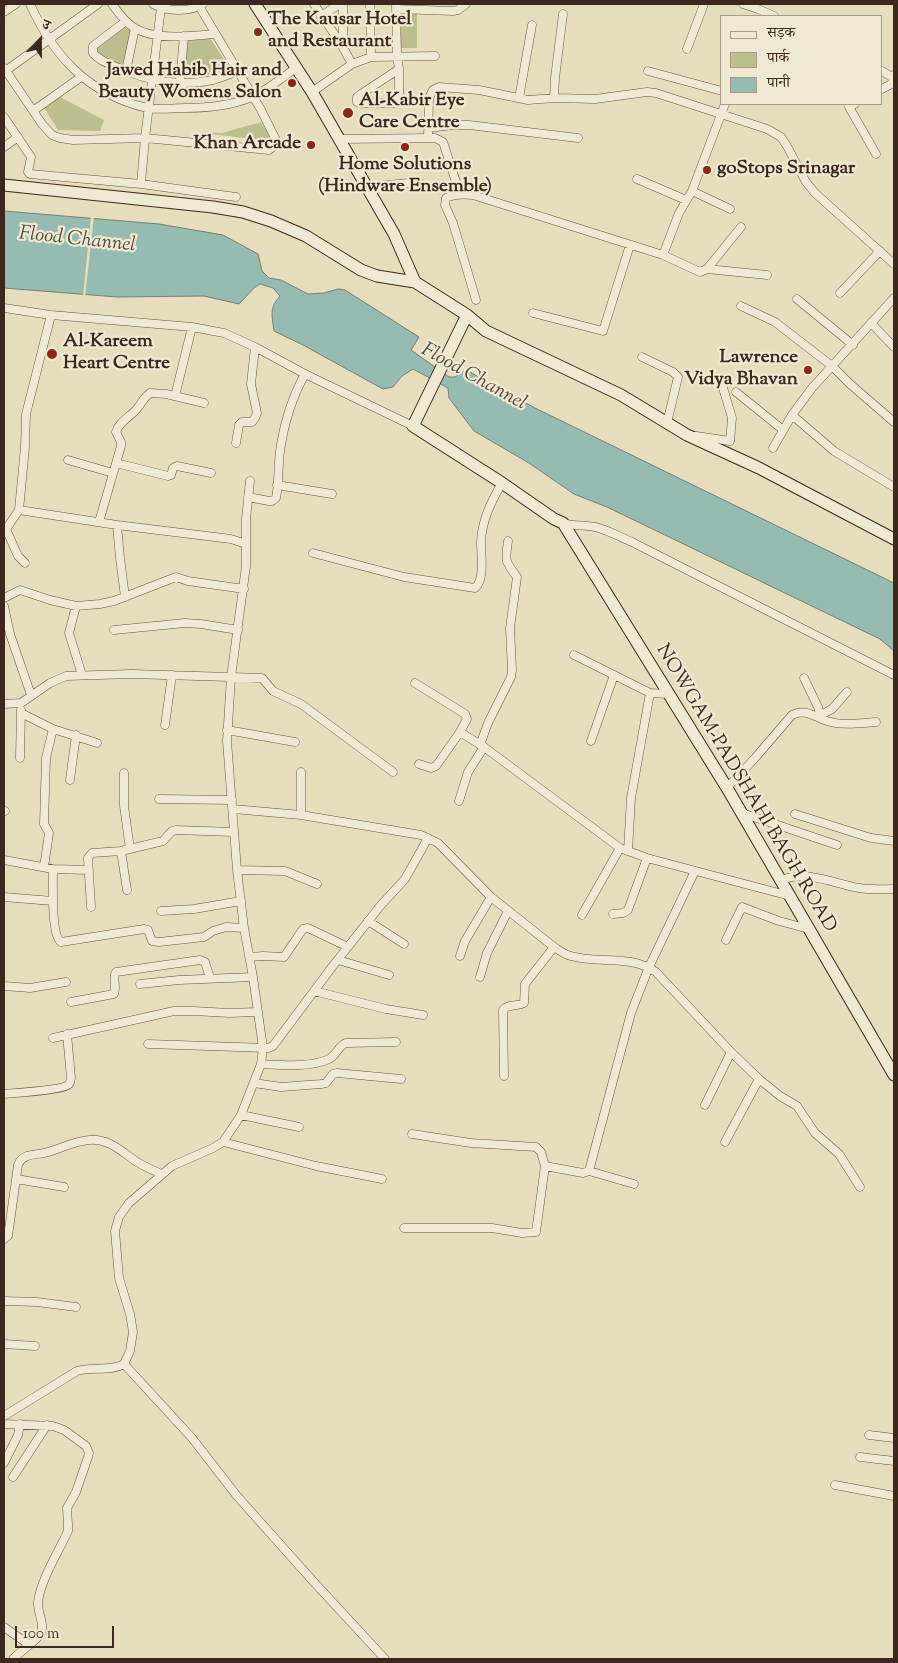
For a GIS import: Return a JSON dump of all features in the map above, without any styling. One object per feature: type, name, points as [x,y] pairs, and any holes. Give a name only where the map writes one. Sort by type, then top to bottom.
[{"type":"main road","points":[[255,4],[312,92],[367,186],[394,234],[415,282],[464,320],[622,395],[687,435],[759,468],[894,539]]},
{"type":"main road","points":[[4,185],[243,212],[306,236],[361,270],[377,276],[415,282]]},
{"type":"main road","points":[[464,320],[415,422],[554,519],[563,523]]},
{"type":"main road","name":"NOWGAM-PADSHAHI BAGH ROAD","points":[[563,523],[727,788],[894,1075]]},
{"type":"street","points":[[4,12],[16,4]]},
{"type":"street","points":[[30,4],[50,40],[64,60],[81,77],[123,100],[148,108],[206,108],[232,104],[253,97],[296,68]]},
{"type":"street","points":[[98,4],[50,40],[4,70],[32,111],[52,135],[73,140],[145,138],[269,150],[275,146],[276,140],[253,97],[214,34],[201,5],[180,10],[161,8],[152,4]]},
{"type":"street","points":[[112,4],[126,21],[135,28],[158,36],[214,34]]},
{"type":"street","points":[[314,4],[352,64]]},
{"type":"street","points":[[321,16],[341,4],[343,36],[341,44]]},
{"type":"street","points":[[370,4],[371,57]]},
{"type":"street","points":[[399,69],[358,96],[358,102],[394,103],[397,101],[399,95],[399,69],[396,6],[453,11],[462,8],[466,4]]},
{"type":"street","points":[[687,50],[704,4]]},
{"type":"street","points":[[743,4],[771,15]]},
{"type":"street","points":[[141,184],[148,108],[161,8]]},
{"type":"street","points":[[554,98],[563,14]]},
{"type":"street","points":[[126,21],[98,41],[92,49],[98,59],[152,80],[180,82],[212,80],[238,72]]},
{"type":"street","points":[[519,98],[532,25]]},
{"type":"street","points":[[126,71],[135,28]]},
{"type":"street","points":[[180,82],[184,36]]},
{"type":"street","points":[[312,92],[352,64],[371,57],[435,56]]},
{"type":"street","points":[[648,71],[720,90]]},
{"type":"street","points":[[883,72],[893,80]]},
{"type":"street","points":[[32,111],[81,77]]},
{"type":"street","points":[[428,138],[429,98],[435,88],[439,87],[479,90],[535,100],[554,98],[602,99],[651,92],[722,113],[767,129],[781,137],[793,155],[806,182],[815,193],[894,264]]},
{"type":"street","points":[[663,255],[679,213],[692,191],[725,105]]},
{"type":"street","points":[[853,105],[849,107],[876,154]]},
{"type":"street","points":[[4,117],[31,157],[28,172],[30,174],[141,184],[236,197]]},
{"type":"street","points":[[428,128],[452,124],[469,125],[578,138]]},
{"type":"street","points":[[4,147],[18,137]]},
{"type":"street","points":[[339,139],[438,138],[443,142],[460,194]]},
{"type":"street","points":[[637,179],[686,200]]},
{"type":"street","points":[[367,186],[419,182]]},
{"type":"street","points":[[692,191],[730,209]]},
{"type":"street","points":[[476,300],[453,223],[445,205],[447,198],[460,194],[473,195],[663,255],[700,272],[707,269],[767,274]]},
{"type":"street","points":[[707,269],[741,226]]},
{"type":"street","points":[[533,313],[603,330],[630,245]]},
{"type":"street","points":[[840,293],[880,251]]},
{"type":"street","points":[[772,448],[792,415],[812,388],[894,298]]},
{"type":"street","points":[[796,299],[853,345]]},
{"type":"street","points":[[741,306],[775,322],[832,366],[894,422]]},
{"type":"street","points":[[4,308],[51,315],[192,327],[224,334],[255,347],[304,374],[415,422]]},
{"type":"street","points":[[25,563],[18,556],[5,531],[19,510],[26,414],[51,315]]},
{"type":"street","points":[[871,323],[894,347]]},
{"type":"street","points":[[175,396],[192,327]]},
{"type":"street","points":[[236,443],[239,425],[242,422],[252,422],[256,415],[251,384],[255,347]]},
{"type":"street","points":[[642,357],[673,372],[678,377],[667,423]]},
{"type":"street","points":[[248,497],[272,501],[276,498],[280,451],[286,418],[304,374]]},
{"type":"street","points":[[687,435],[730,441],[732,418],[721,381]]},
{"type":"street","points":[[736,392],[783,430]]},
{"type":"street","points":[[99,522],[121,446],[116,432],[120,425],[150,393],[175,396],[204,403]]},
{"type":"street","points":[[792,415],[834,451],[894,487]]},
{"type":"street","points":[[68,460],[112,473]]},
{"type":"street","points":[[116,463],[168,476],[171,476],[173,468],[176,466],[211,472]]},
{"type":"street","points":[[4,1416],[77,1370],[114,1368],[124,1364],[130,1351],[133,1332],[130,1314],[119,1278],[116,1223],[123,1209],[172,1166],[223,1142],[241,1115],[261,1064],[263,1048],[244,928],[233,832],[227,730],[231,677],[247,556],[246,519],[250,481]]},
{"type":"street","points":[[313,553],[404,578],[475,588],[479,584],[480,578],[481,542],[485,515],[502,483]]},
{"type":"street","points":[[277,485],[332,494]]},
{"type":"street","points":[[19,510],[117,525],[231,539],[246,544]]},
{"type":"street","points":[[563,523],[598,528],[632,542],[894,674]]},
{"type":"street","points":[[117,525],[125,597]]},
{"type":"street","points":[[459,800],[468,772],[482,746],[488,723],[508,684],[512,670],[510,628],[517,580],[515,574],[509,569],[506,559],[508,541]]},
{"type":"street","points":[[4,598],[17,591],[23,591],[76,606],[100,604],[125,597],[176,577],[188,581],[244,588]]},
{"type":"street","points":[[4,606],[10,634],[31,695]]},
{"type":"street","points":[[76,606],[70,634],[82,675]]},
{"type":"street","points":[[114,630],[185,623],[238,630]]},
{"type":"street","points":[[574,656],[650,693],[668,694]]},
{"type":"street","points":[[4,704],[22,703],[31,695],[61,677],[82,675],[172,675],[264,679],[270,689],[301,704],[393,772]]},
{"type":"street","points":[[165,725],[172,675]]},
{"type":"street","points":[[591,741],[614,675]]},
{"type":"street","points":[[804,678],[821,717]]},
{"type":"street","points":[[415,683],[465,714],[467,719],[436,766],[431,768],[419,764]]},
{"type":"street","points":[[821,717],[832,709],[847,692]]},
{"type":"street","points":[[628,851],[631,798],[650,693]]},
{"type":"street","points":[[20,758],[22,703]]},
{"type":"street","points":[[727,788],[792,715],[804,712],[828,721],[876,722]]},
{"type":"street","points":[[22,714],[53,729],[97,743]]},
{"type":"street","points":[[44,866],[48,833],[44,824],[46,758],[53,729]]},
{"type":"street","points":[[227,730],[295,742]]},
{"type":"street","points":[[460,732],[482,746],[620,848],[647,858],[790,896]]},
{"type":"street","points":[[70,780],[76,736]]},
{"type":"street","points":[[301,772],[301,815]]},
{"type":"street","points":[[124,773],[124,806],[130,848]]},
{"type":"street","points":[[159,799],[232,800]]},
{"type":"street","points":[[233,809],[301,815],[411,833],[428,838],[438,843],[508,911],[554,947],[571,956],[624,961],[649,967],[759,1079],[780,1096],[797,1106],[814,1133],[839,1154],[860,1187]]},
{"type":"street","points":[[742,814],[837,845]]},
{"type":"street","points":[[795,814],[871,838],[894,841]]},
{"type":"street","points":[[91,907],[88,858],[92,853],[121,851],[163,841],[172,831],[176,830],[233,832]]},
{"type":"street","points":[[148,1044],[263,1048],[273,1046],[368,921],[406,879],[428,838]]},
{"type":"street","points":[[582,915],[620,848]]},
{"type":"street","points":[[121,851],[127,890]]},
{"type":"street","points":[[613,914],[623,913],[628,910],[647,858]]},
{"type":"street","points":[[4,860],[53,869],[89,870]]},
{"type":"street","points":[[53,869],[56,936],[58,941],[61,942],[144,929],[148,930],[152,941],[160,942],[204,937],[213,931],[226,928],[244,928]]},
{"type":"street","points":[[237,870],[285,871],[317,884]]},
{"type":"street","points":[[589,1171],[626,1027],[649,967],[695,871]]},
{"type":"street","points":[[781,880],[808,876],[865,889],[894,889]]},
{"type":"street","points":[[460,956],[465,941],[491,896]]},
{"type":"street","points":[[4,897],[53,901]]},
{"type":"street","points":[[161,911],[194,909],[241,901]]},
{"type":"street","points":[[726,940],[742,907],[809,929]]},
{"type":"street","points":[[480,977],[487,953],[508,911]]},
{"type":"street","points":[[368,921],[404,944]]},
{"type":"street","points":[[250,957],[284,957],[303,929],[308,928],[348,947]]},
{"type":"street","points":[[504,1076],[503,1010],[508,1006],[524,1003],[526,984],[554,947]]},
{"type":"street","points":[[71,1002],[114,994],[114,975],[116,972],[200,960],[205,962],[210,978]]},
{"type":"street","points":[[338,960],[389,975]]},
{"type":"street","points":[[140,984],[253,976]]},
{"type":"street","points":[[4,986],[30,988],[66,982]]},
{"type":"street","points":[[314,991],[386,1009],[423,1015]]},
{"type":"street","points":[[53,1038],[174,1011],[257,1012]]},
{"type":"street","points":[[4,1094],[49,1090],[68,1086],[71,1078],[67,1034]]},
{"type":"street","points":[[261,1064],[322,1062],[332,1058],[344,1044],[396,1042]]},
{"type":"street","points":[[705,1105],[731,1052]]},
{"type":"street","points":[[254,1083],[281,1086],[324,1084],[334,1073],[400,1079]]},
{"type":"street","points":[[725,1142],[759,1079]]},
{"type":"street","points":[[241,1115],[299,1127]]},
{"type":"street","points":[[404,1228],[492,1228],[522,1233],[536,1232],[545,1166],[541,1152],[536,1147],[465,1142],[412,1134]]},
{"type":"street","points":[[4,1239],[8,1236],[18,1162],[24,1156],[95,1140],[113,1145],[135,1161],[162,1174]]},
{"type":"street","points":[[223,1142],[316,1166],[382,1179]]},
{"type":"street","points":[[545,1166],[583,1173],[589,1171],[634,1184]]},
{"type":"street","points":[[16,1179],[64,1187]]},
{"type":"street","points":[[4,1301],[37,1302],[76,1307]]},
{"type":"street","points":[[4,1344],[35,1346]]},
{"type":"street","points":[[124,1364],[192,1438],[237,1496],[385,1659]]},
{"type":"street","points":[[4,1424],[47,1425],[64,1430],[80,1440],[86,1446],[89,1453],[79,1485],[67,1508],[68,1531],[45,1578],[40,1596],[38,1604],[42,1624],[41,1631],[38,1637],[13,1659]]},
{"type":"street","points":[[4,1463],[18,1435],[20,1424]]},
{"type":"street","points":[[13,1477],[47,1425]]},
{"type":"street","points":[[869,1435],[894,1438]]},
{"type":"street","points":[[860,1457],[894,1461]]},
{"type":"street","points":[[835,1485],[894,1496]]},
{"type":"street","points":[[4,1627],[28,1644]]},
{"type":"green space","points":[[398,10],[417,11],[417,48],[399,48]]},
{"type":"green space","points":[[125,27],[131,30],[124,67],[106,59],[93,48]]},
{"type":"green space","points":[[210,38],[230,69],[211,75],[185,77],[187,41]]},
{"type":"green space","points":[[60,97],[104,120],[100,131],[58,130],[43,106]]},
{"type":"green space","points":[[261,122],[271,139],[270,141],[202,133],[222,133]]},
{"type":"water","name":"Flood Channel","points":[[4,211],[159,224],[223,235],[258,254],[262,271],[269,278],[281,280],[308,294],[324,293],[338,289],[345,290],[419,337],[411,350],[449,377],[455,377],[466,370],[535,408],[894,583],[894,651],[880,639],[607,507],[574,494],[529,463],[474,431],[449,398],[448,388],[413,369],[402,376],[393,387],[383,389],[274,331],[273,308],[280,296],[273,288],[260,284],[239,304],[204,296],[117,297],[4,288]]},
{"type":"pier","points":[[91,216],[94,216],[85,297],[83,297]]},
{"type":"place","name":"The Kausar Hotel and Restaurant","points":[[258,32]]},
{"type":"place","name":"Jawed Habib Hair and Beauty Womens Salon","points":[[292,83]]},
{"type":"place","name":"Al-Kabir Eye Care Centre","points":[[348,113]]},
{"type":"place","name":"Khan Arcade","points":[[311,145]]},
{"type":"place","name":"Home Solutions (Hindware Ensemble)","points":[[405,147]]},
{"type":"place","name":"goStops Srinagar","points":[[707,170]]},
{"type":"place","name":"Al-Kareem Heart Centre","points":[[52,354]]},
{"type":"place","name":"Lawrence Vidya Bhavan","points":[[808,370]]}]
